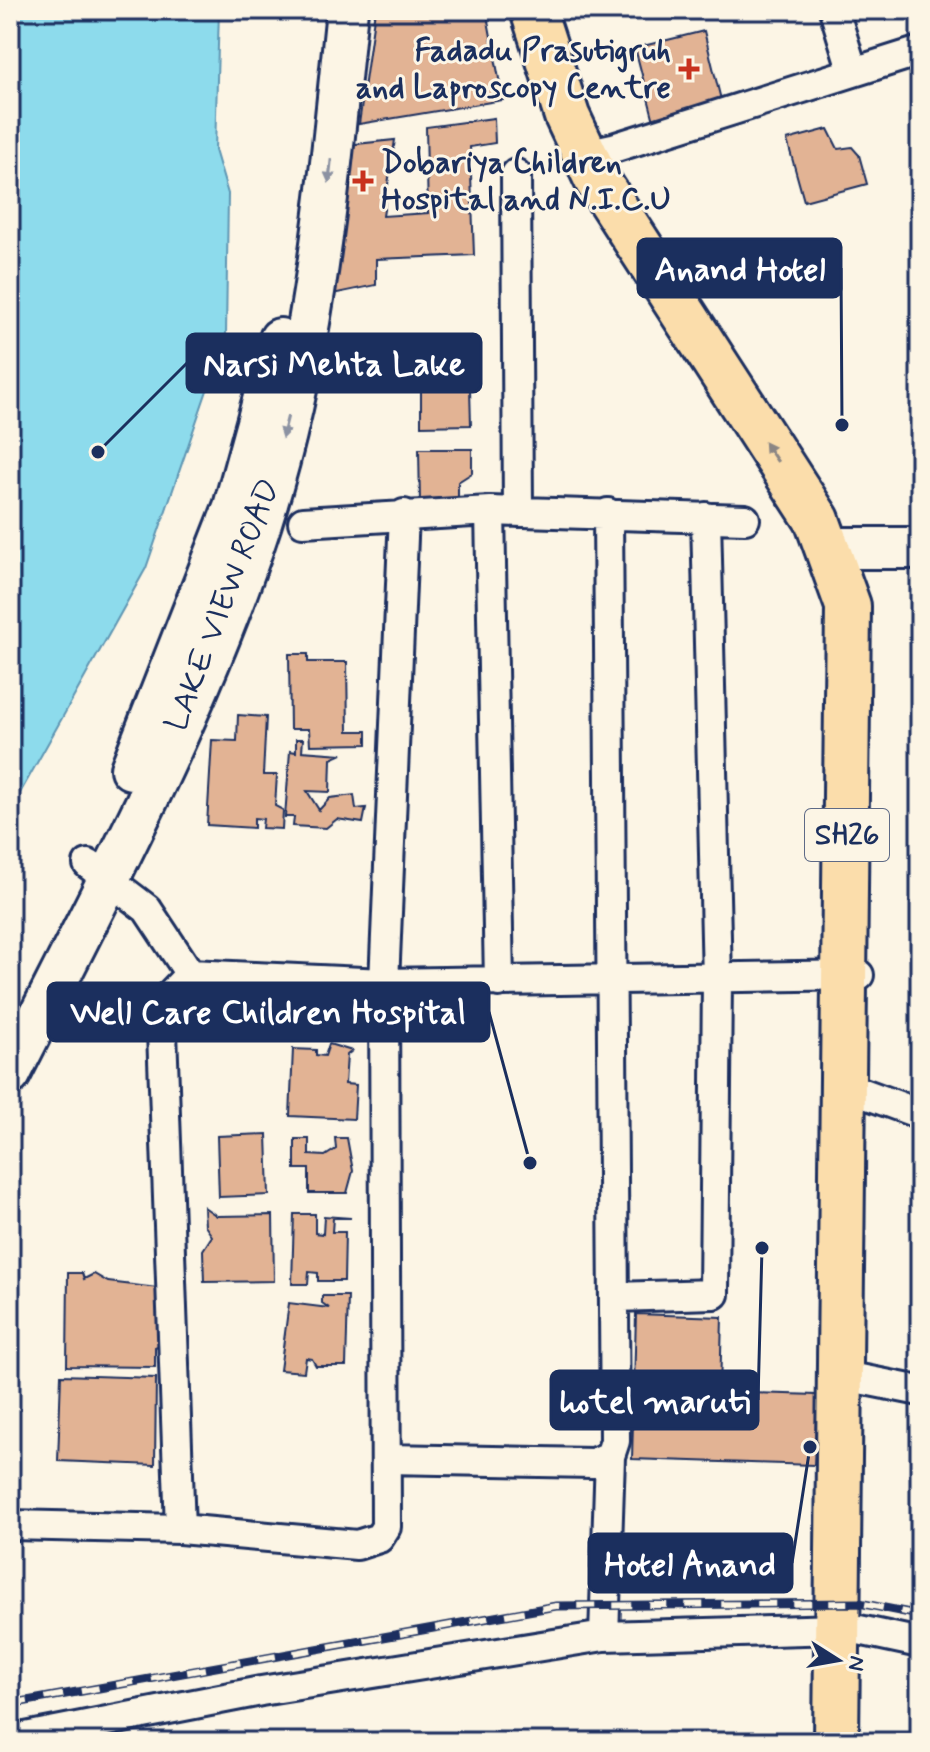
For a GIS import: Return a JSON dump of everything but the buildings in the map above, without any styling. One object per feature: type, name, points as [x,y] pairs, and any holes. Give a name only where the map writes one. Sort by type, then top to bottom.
[{"type":"main road","name":"LAKE VIEW ROAD","points":[[245,519],[294,271],[322,10]]},
{"type":"main road","name":"LAKE VIEW ROAD","points":[[10,1074],[98,871],[141,747],[245,519],[311,324],[347,10]]},
{"type":"main road","name":"SH26","points":[[533,10],[567,116],[599,151],[846,548],[872,619],[854,975],[852,1089],[848,1630],[859,1742]]},
{"type":"main road","name":"SH26","points":[[561,10],[599,151]]},
{"type":"main road","points":[[846,548],[920,548]]},
{"type":"main road","name":"LAKE VIEW ROAD","points":[[10,1026],[98,871]]},
{"type":"main road","name":"SH26","points":[[836,1742],[848,1630]]},
{"type":"street","points":[[834,10],[853,72]]},
{"type":"street","points":[[599,151],[920,51]]},
{"type":"street","points":[[499,982],[504,511],[516,174]]},
{"type":"street","points":[[303,522],[404,514],[504,511],[745,519]]},
{"type":"street","points":[[604,1636],[610,1456],[615,1441],[614,981],[608,513]]},
{"type":"street","points":[[10,1525],[180,1529],[341,1544],[379,1538],[386,1527],[384,983],[404,514]]},
{"type":"street","points":[[615,1297],[714,1294],[717,980],[706,517]]},
{"type":"street","points":[[98,871],[147,909],[190,974]]},
{"type":"street","points":[[180,1529],[161,1004],[190,974],[384,983],[717,980],[854,975]]},
{"type":"street","points":[[852,1089],[920,1114]]},
{"type":"street","points":[[849,1376],[920,1391]]},
{"type":"street","points":[[387,1459],[593,1463],[610,1456]]},
{"type":"street","points":[[10,1740],[261,1691],[604,1636],[848,1630],[920,1643]]},
{"type":"water","points":[[10,10],[219,10],[215,150],[228,194],[226,335],[146,568],[10,811]]},
{"type":"railway","points":[[10,1704],[556,1606],[859,1603],[920,1615]]},
{"type":"place","name":"Fadadu Prasutigruh and Laproscopy Centre","points":[[689,69]]},
{"type":"place","name":"Dobariya Children Hospital and N.I.C.U","points":[[363,181]]},
{"type":"place","name":"Anand Hotel","points":[[842,425]]},
{"type":"place","name":"Narsi Mehta Lake","points":[[98,452]]},
{"type":"place","name":"Well Care Children Hospital","points":[[530,1163]]},
{"type":"place","name":"hotel maruti","points":[[762,1248]]},
{"type":"place","name":"Hotel Anand","points":[[810,1447]]}]
